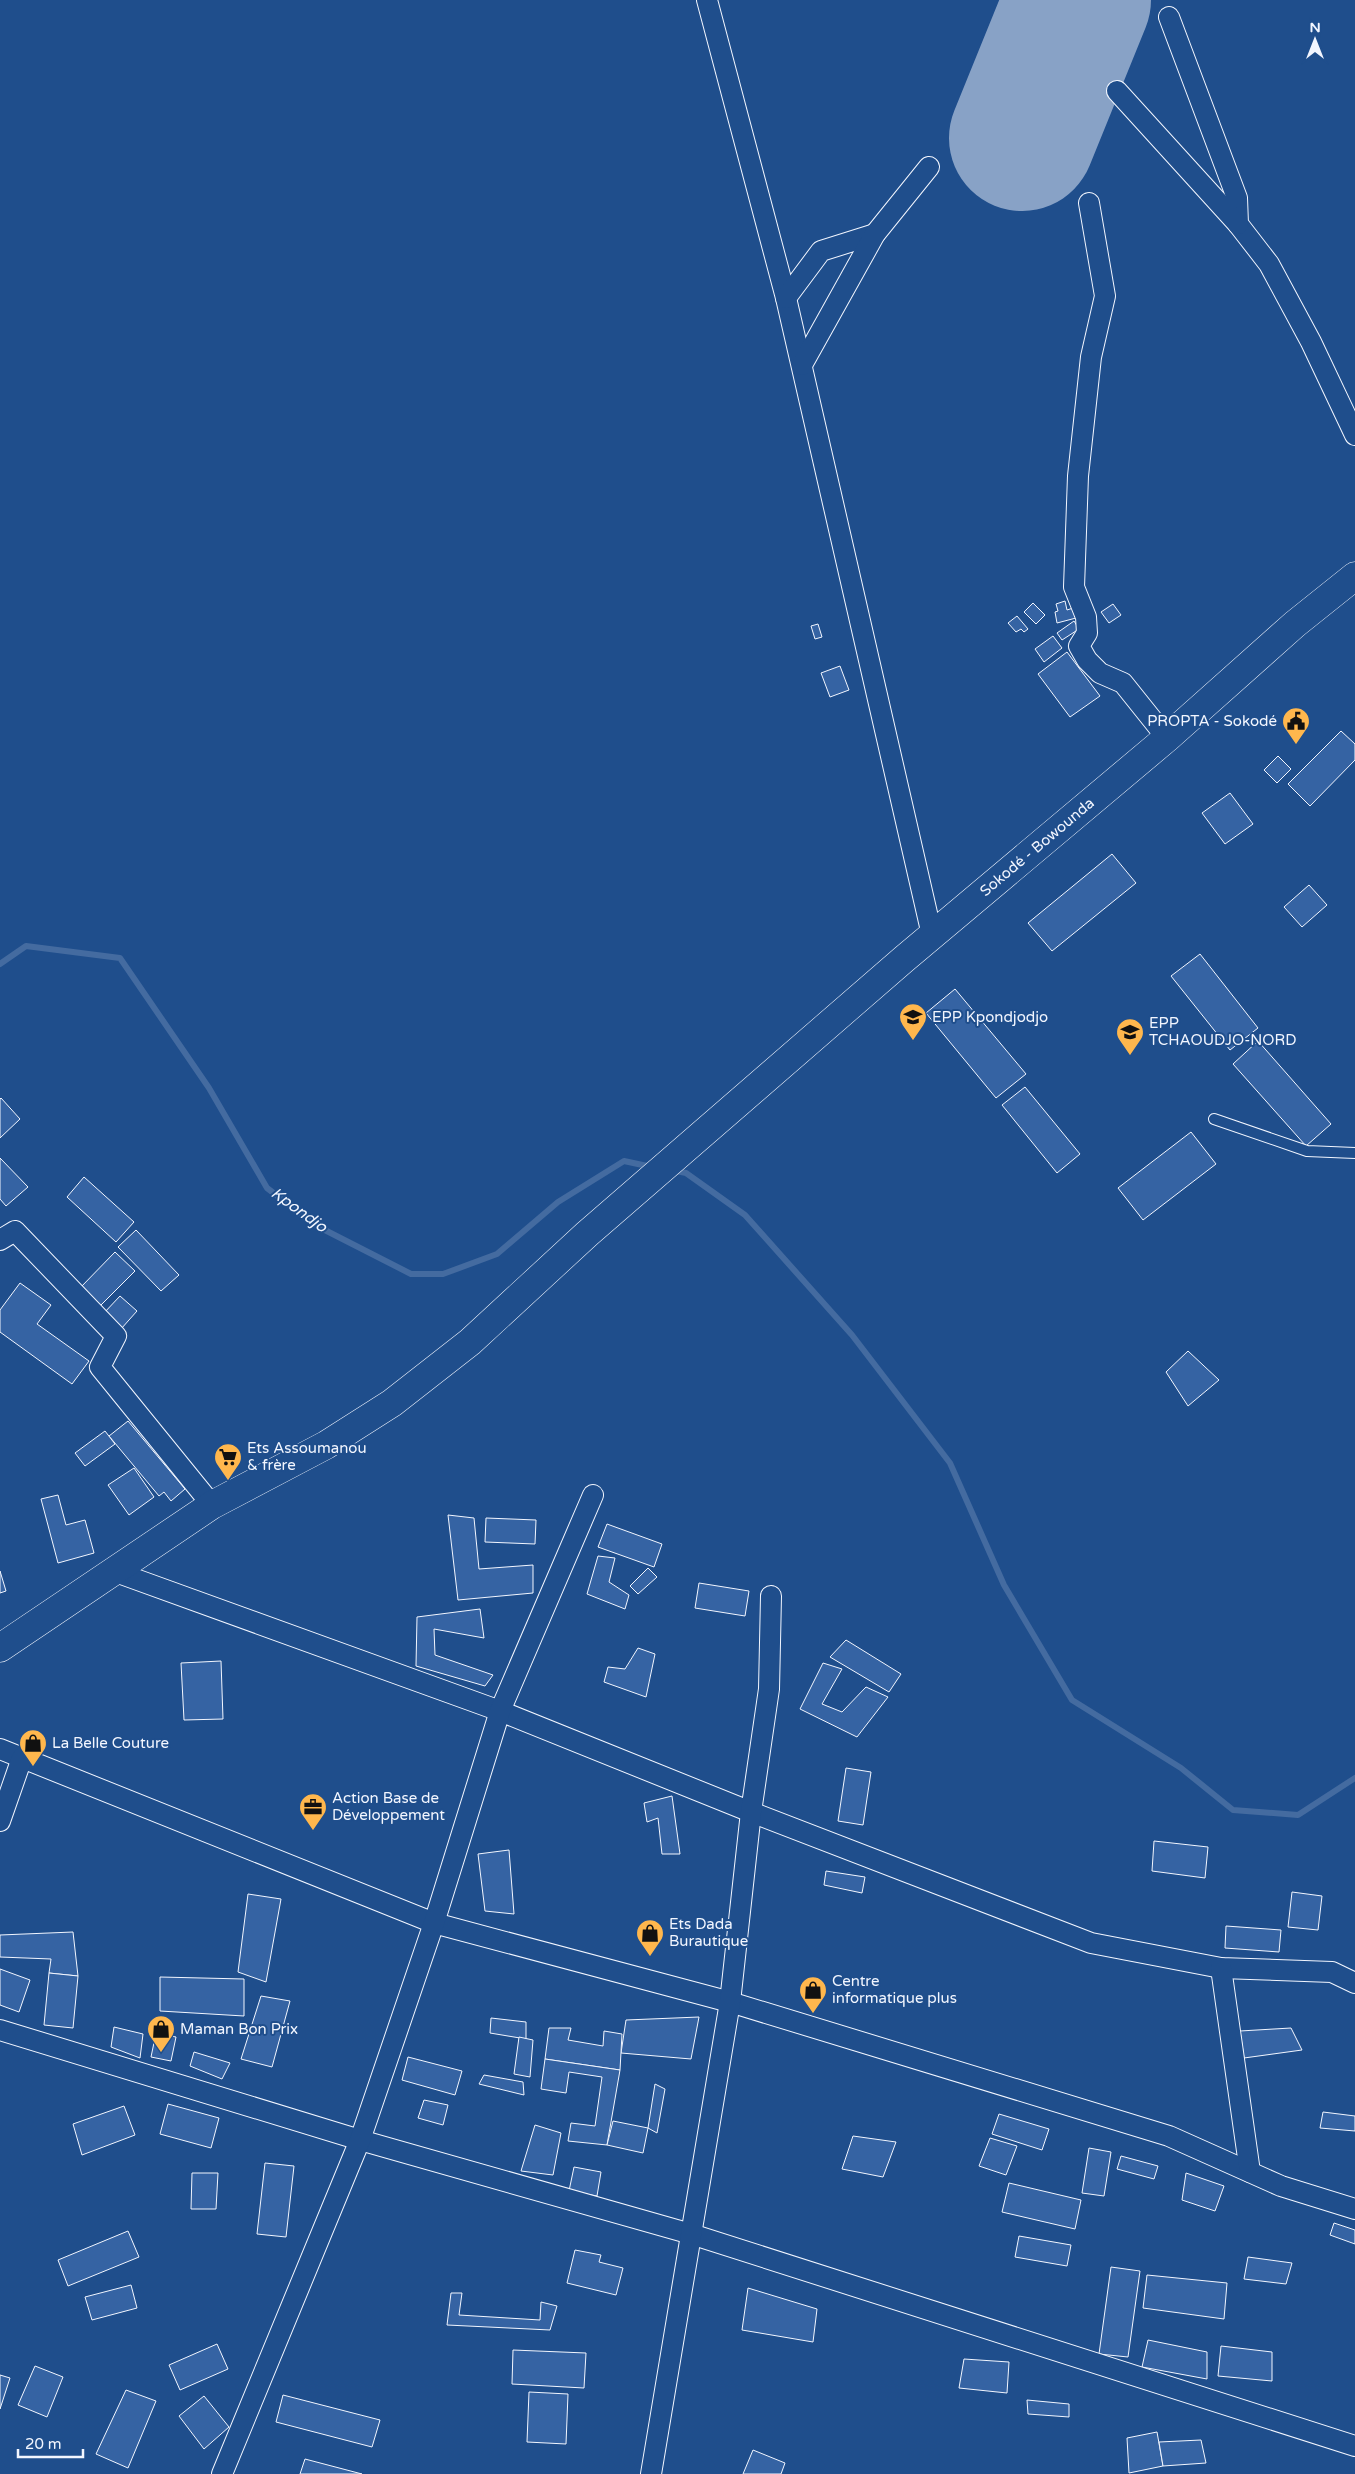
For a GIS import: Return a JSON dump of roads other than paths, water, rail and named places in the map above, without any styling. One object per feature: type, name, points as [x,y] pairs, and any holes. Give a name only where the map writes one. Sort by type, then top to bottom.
[{"type":"main road","name":"Sokodé - Bowounda","points":[[0,1648],[212,1505],[326,1445],[392,1403],[470,1342],[587,1234],[932,934],[1167,738],[1294,624],[1355,576]]},
{"type":"street","points":[[707,0],[786,298],[932,934]]},
{"type":"street","points":[[1169,17],[1237,198],[1238,224]]},
{"type":"street","points":[[1117,91],[1238,224],[1269,264],[1311,342],[1355,435]]},
{"type":"street","points":[[802,365],[875,234],[929,168]]},
{"type":"street","points":[[1088,204],[1105,296],[1091,357],[1084,442],[1078,476],[1074,587],[1086,617],[1087,633],[1079,646],[1087,660],[1100,673],[1123,683],[1167,738]]},
{"type":"street","points":[[786,298],[821,251],[875,234]]},
{"type":"street","points":[[0,1240],[15,1231],[116,1336],[100,1367],[212,1505]]},
{"type":"street","points":[[222,2474],[360,2140],[434,1923],[500,1711],[594,1495]]},
{"type":"street","points":[[113,1571],[500,1711],[751,1812],[1091,1944],[1221,1968],[1332,1972],[1355,1983]]},
{"type":"street","points":[[651,2474],[730,2002],[751,1812],[769,1689],[771,1596]]},
{"type":"street","points":[[0,1749],[434,1923],[730,2002],[1169,2136],[1281,2186],[1355,2209]]},
{"type":"street","points":[[0,1821],[22,1758]]},
{"type":"street","points":[[1221,1968],[1250,2172]]},
{"type":"street","points":[[0,2030],[360,2140],[691,2234],[1355,2446]]},
{"type":"lane","points":[[1214,1119],[1307,1151],[1355,1153]]},
{"type":"waterway","name":"Kpondjo","points":[[0,964],[26,946],[120,958],[209,1088],[267,1188],[315,1225],[411,1274],[443,1274],[497,1254],[558,1202],[624,1161],[652,1167]]},
{"type":"waterway","points":[[672,1170],[686,1173],[745,1215],[852,1335],[950,1463],[1004,1585],[1072,1700],[1181,1768],[1233,1810],[1298,1815],[1355,1778]]},
{"type":"place","name":"PROPTA - Sokodé","points":[[1296,745]]},
{"type":"place","name":"EPP Kpondjodjo","points":[[913,1041]]},
{"type":"place","name":"EPP TCHAOUDJO-NORD","points":[[1130,1056]]},
{"type":"place","name":"Ets Assoumanou & frère","points":[[228,1481]]},
{"type":"place","name":"La Belle Couture","points":[[33,1767]]},
{"type":"place","name":"Action Base de Développement","points":[[313,1831]]},
{"type":"place","name":"Ets Dada Burautique","points":[[650,1957]]},
{"type":"place","name":"Centre informatique plus","points":[[813,2014]]},
{"type":"place","name":"Maman Bon Prix","points":[[161,2053]]}]
